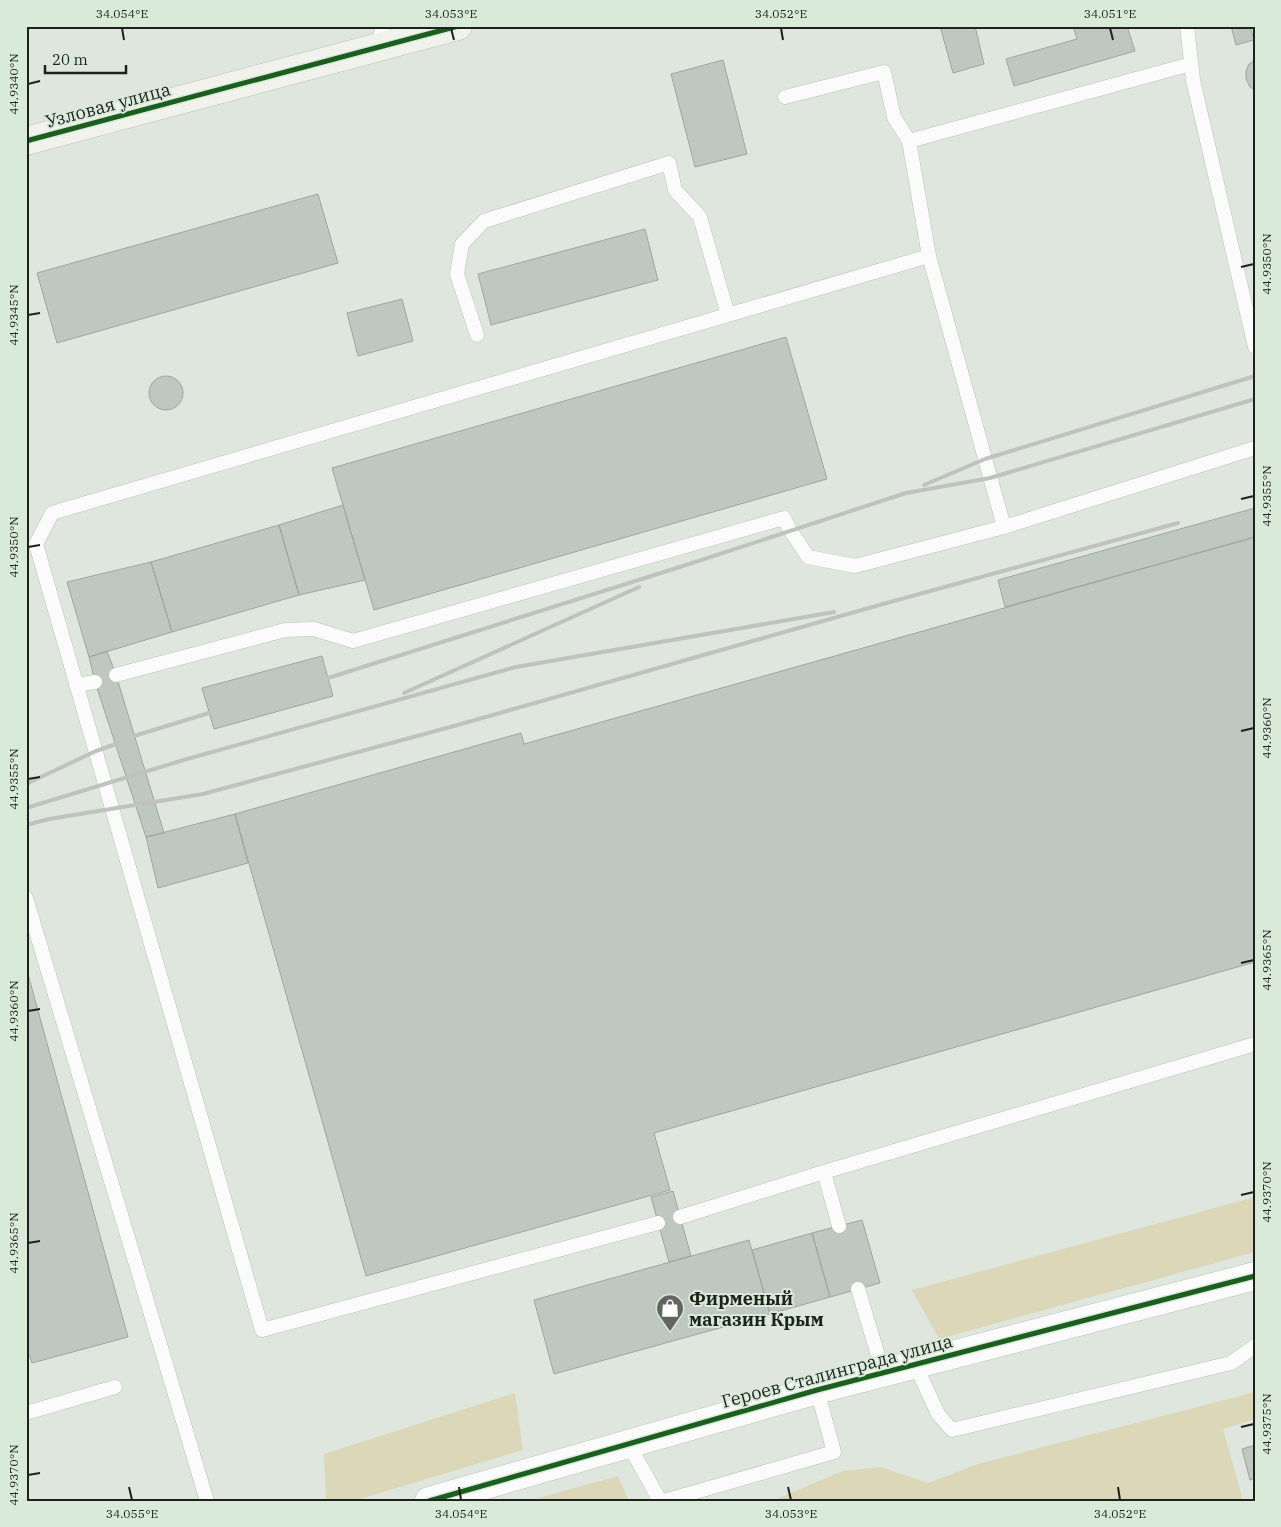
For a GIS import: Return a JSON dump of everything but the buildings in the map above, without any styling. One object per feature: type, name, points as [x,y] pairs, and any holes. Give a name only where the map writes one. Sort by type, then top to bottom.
[{"type":"street","name":"Узловая улица","points":[[26,141],[380,37],[458,26]]},
{"type":"street","name":"Героев Сталинграда улица","points":[[429,1501],[883,1372],[1255,1276]]},
{"type":"lane","points":[[1187,26],[1193,80],[1255,347]]},
{"type":"lane","points":[[909,141],[1191,64]]},
{"type":"lane","points":[[785,96],[884,72],[894,117],[909,141],[929,256],[1004,528]]},
{"type":"lane","points":[[477,335],[457,274],[462,244],[484,221],[669,163],[674,190],[700,217],[728,315]]},
{"type":"lane","points":[[658,1223],[262,1330],[36,544],[52,513],[929,256]]},
{"type":"lane","points":[[116,675],[285,630],[314,629],[353,641],[784,518],[808,557],[855,566],[1004,528],[1255,448]]},
{"type":"lane","points":[[76,685],[95,682]]},
{"type":"lane","points":[[26,898],[207,1501]]},
{"type":"lane","points":[[680,1217],[824,1172],[1255,1044]]},
{"type":"lane","points":[[824,1172],[839,1226]]},
{"type":"lane","points":[[858,1289],[883,1372]]},
{"type":"lane","points":[[915,1364],[938,1414],[952,1430],[1231,1363],[1255,1346]]},
{"type":"lane","points":[[26,1413],[115,1388]]},
{"type":"lane","points":[[628,1444],[662,1501],[834,1452],[817,1390]]},
{"type":"shaded area","points":[[1255,1197],[1255,1252],[939,1339],[912,1290]]},
{"type":"shaded area","points":[[1255,1392],[1255,1419],[1223,1429],[1243,1501],[772,1501],[843,1471],[881,1467],[928,1483],[978,1464]]},
{"type":"shaded area","points":[[515,1393],[523,1450],[353,1501],[326,1501],[324,1454]]},
{"type":"shaded area","points":[[618,1476],[629,1501],[528,1501]]},
{"type":"railway","points":[[924,485],[985,459],[1255,376]]},
{"type":"railway","points":[[328,678],[683,566],[906,493],[990,478],[1255,399]]},
{"type":"railway","points":[[26,825],[49,819],[203,794],[454,726],[883,604],[1178,523]]},
{"type":"railway","points":[[404,693],[639,587]]},
{"type":"railway","points":[[26,808],[187,759],[516,667],[834,612]]},
{"type":"railway","points":[[134,736],[209,713]]},
{"type":"railway","points":[[26,784],[96,751],[116,744]]},
{"type":"cycle path","points":[[26,141],[458,26]]},
{"type":"cycle path","points":[[429,1501],[817,1390],[1255,1276]]},
{"type":"place","name":"Фирменый магазин Крым","points":[[670,1332]]}]
